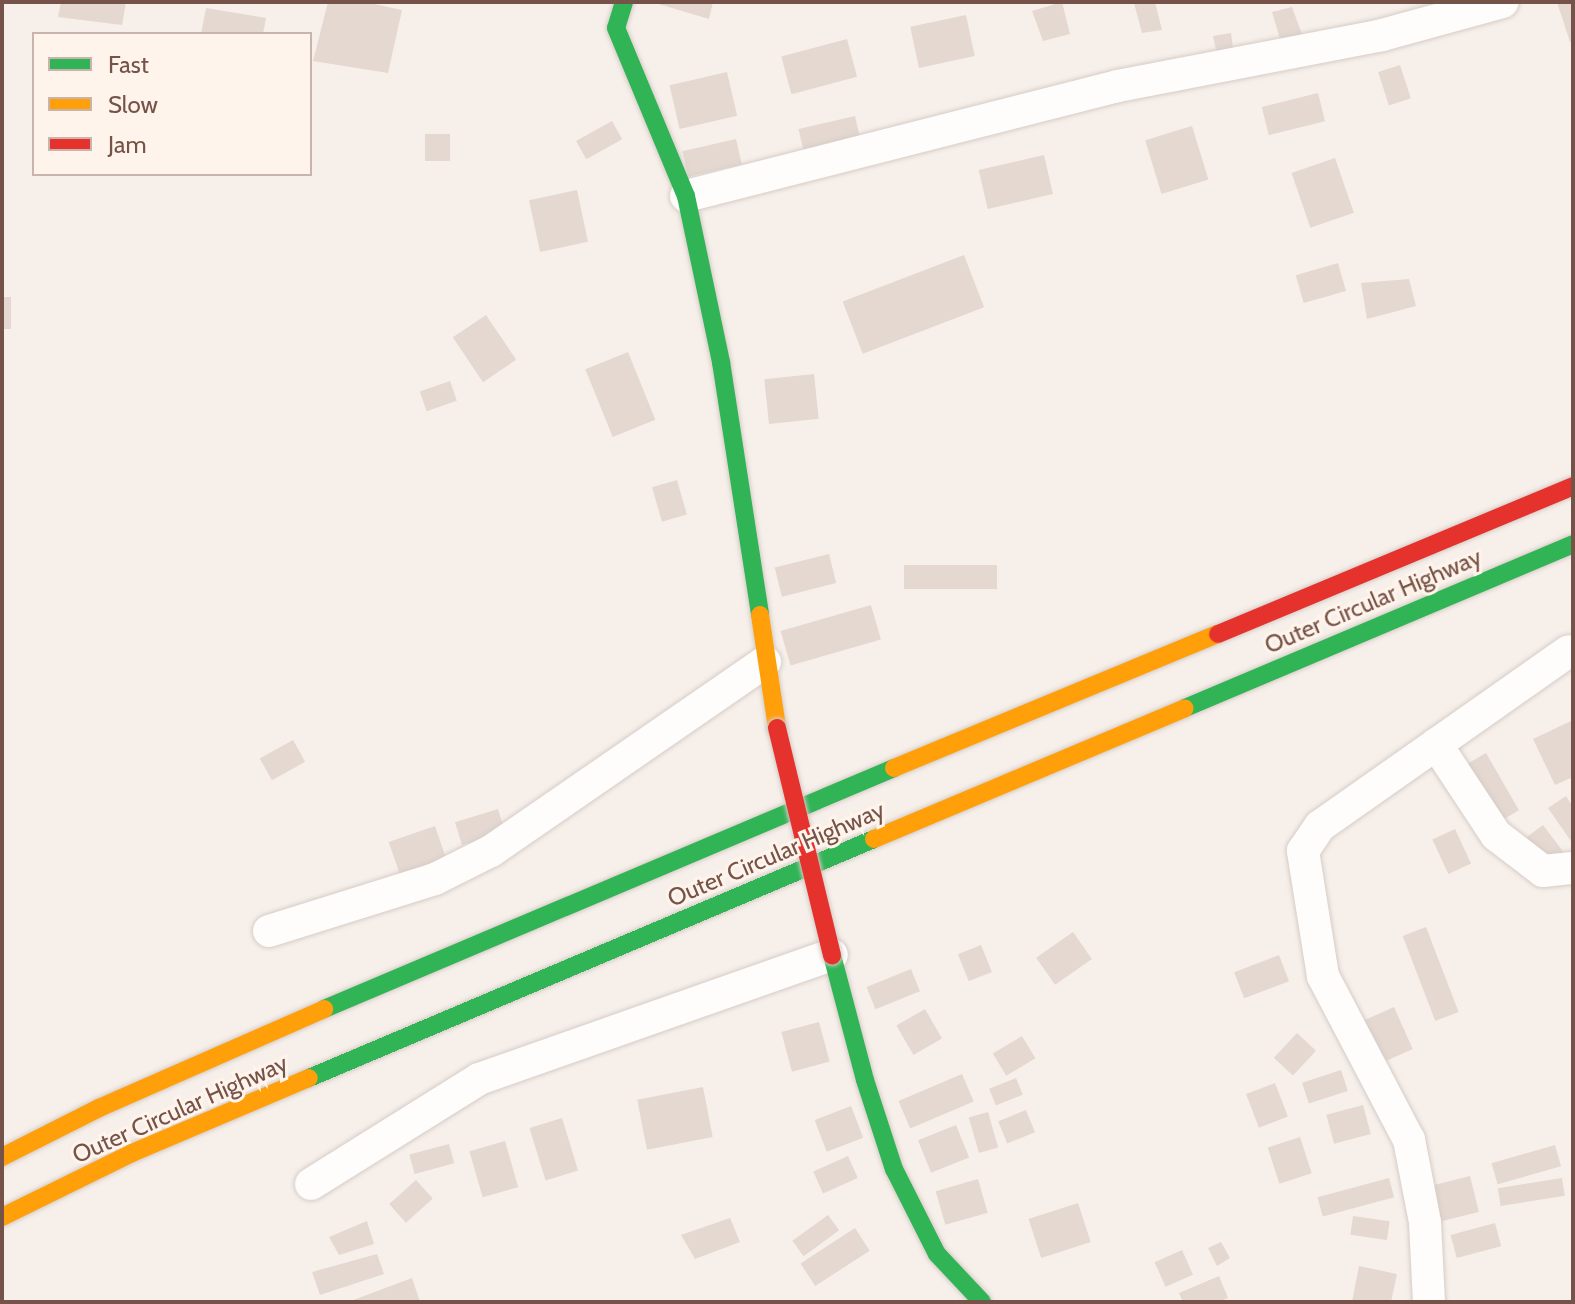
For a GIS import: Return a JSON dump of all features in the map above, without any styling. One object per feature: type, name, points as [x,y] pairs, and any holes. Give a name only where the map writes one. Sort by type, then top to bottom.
[{"type":"main road","points":[[624,2],[616,28],[686,196],[721,362],[777,728],[865,1080],[894,1169],[937,1254],[982,1302]]},
{"type":"main road","name":"Outer Circular Highway","points":[[2,1157],[99,1108],[447,954],[1573,486]]},
{"type":"main road","name":"Outer Circular Highway","points":[[2,1217],[132,1153],[1573,544]]},
{"type":"street","points":[[686,196],[1118,86],[1382,35],[1503,2]]},
{"type":"street","points":[[1429,1302],[1425,1222],[1409,1140],[1323,976],[1303,851],[1320,826],[1569,651]]},
{"type":"street","points":[[269,931],[435,879],[491,851],[765,662]]},
{"type":"street","points":[[1436,744],[1496,835],[1543,871],[1573,868]]},
{"type":"street","points":[[311,1184],[479,1079],[832,955]]},
{"type":"building","points":[[61,2],[126,2],[122,25],[58,17]]},
{"type":"building","points":[[328,2],[365,2],[402,10],[388,73],[313,61]]},
{"type":"building","points":[[652,2],[713,2],[709,19]]},
{"type":"building","points":[[1062,2],[1070,34],[1043,41],[1032,11]]},
{"type":"building","points":[[1155,2],[1162,30],[1142,33],[1134,3]]},
{"type":"building","points":[[1557,2],[1573,2],[1573,41],[1570,42]]},
{"type":"building","points":[[1292,7],[1303,37],[1281,42],[1272,12]]},
{"type":"building","points":[[206,8],[266,18],[263,32],[201,32]]},
{"type":"building","points":[[966,15],[975,56],[919,68],[910,27]]},
{"type":"building","points":[[1231,33],[1234,55],[1218,59],[1213,36]]},
{"type":"building","points":[[847,39],[857,77],[791,94],[781,57]]},
{"type":"building","points":[[1400,65],[1411,98],[1389,105],[1378,72]]},
{"type":"building","points":[[727,72],[737,116],[680,129],[670,85]]},
{"type":"building","points":[[1318,93],[1325,121],[1269,135],[1262,107]]},
{"type":"building","points":[[855,116],[861,142],[805,155],[798,129]]},
{"type":"building","points":[[612,121],[622,139],[586,159],[576,141]]},
{"type":"building","points":[[1192,126],[1208,180],[1162,194],[1145,140]]},
{"type":"building","points":[[425,134],[450,134],[450,161],[425,161]]},
{"type":"building","points":[[736,139],[742,164],[688,177],[682,151]]},
{"type":"building","points":[[1044,155],[1053,194],[988,209],[979,170]]},
{"type":"building","points":[[1335,158],[1354,213],[1310,228],[1292,173]]},
{"type":"building","points":[[577,190],[588,242],[540,252],[529,200]]},
{"type":"building","points":[[964,255],[984,307],[863,354],[843,302]]},
{"type":"building","points":[[1338,263],[1346,291],[1304,303],[1296,275]]},
{"type":"building","points":[[1409,279],[1416,306],[1367,319],[1361,283]]},
{"type":"building","points":[[2,297],[11,297],[11,329],[2,329]]},
{"type":"building","points":[[486,315],[516,360],[483,382],[453,337]]},
{"type":"building","points":[[628,352],[655,420],[613,437],[585,369]]},
{"type":"building","points":[[814,374],[819,419],[769,424],[764,379]]},
{"type":"building","points":[[450,381],[457,401],[427,411],[420,391]]},
{"type":"building","points":[[677,480],[687,515],[662,522],[652,487]]},
{"type":"building","points":[[829,554],[836,583],[782,597],[775,568]]},
{"type":"building","points":[[904,565],[997,565],[997,589],[904,589]]},
{"type":"building","points":[[871,605],[881,640],[791,666],[781,631]]},
{"type":"building","points":[[1571,721],[1573,777],[1555,785],[1533,739]]},
{"type":"building","points":[[293,740],[305,762],[272,780],[260,758]]},
{"type":"building","points":[[1486,753],[1519,810],[1488,828],[1455,771]]},
{"type":"building","points":[[1566,796],[1573,807],[1573,844],[1548,808]]},
{"type":"building","points":[[498,809],[505,832],[462,845],[455,822]]},
{"type":"building","points":[[1543,825],[1565,854],[1545,868],[1524,839]]},
{"type":"building","points":[[435,826],[446,858],[400,874],[389,842]]},
{"type":"building","points":[[1455,829],[1471,863],[1448,874],[1432,840]]},
{"type":"building","points":[[1426,927],[1459,1012],[1435,1021],[1403,936]]},
{"type":"building","points":[[1073,932],[1092,959],[1055,985],[1036,958]]},
{"type":"building","points":[[981,945],[992,972],[969,981],[958,954]]},
{"type":"building","points":[[1279,955],[1289,981],[1244,998],[1234,972]]},
{"type":"building","points":[[911,969],[920,991],[875,1009],[866,987]]},
{"type":"building","points":[[1394,1007],[1413,1049],[1380,1064],[1361,1022]]},
{"type":"building","points":[[925,1009],[942,1038],[913,1055],[896,1026]]},
{"type":"building","points":[[819,1022],[830,1062],[792,1072],[781,1032]]},
{"type":"building","points":[[1297,1033],[1316,1051],[1293,1076],[1274,1058]]},
{"type":"building","points":[[1022,1036],[1035,1058],[1006,1076],[993,1054]]},
{"type":"building","points":[[1341,1070],[1348,1091],[1309,1104],[1302,1083]]},
{"type":"building","points":[[962,1074],[974,1102],[910,1129],[898,1101]]},
{"type":"building","points":[[1016,1078],[1023,1095],[996,1106],[989,1089]]},
{"type":"building","points":[[1275,1083],[1288,1117],[1259,1128],[1246,1094]]},
{"type":"building","points":[[703,1087],[713,1137],[647,1150],[637,1100]]},
{"type":"building","points":[[1363,1105],[1371,1134],[1334,1144],[1326,1115]]},
{"type":"building","points":[[851,1106],[863,1138],[827,1152],[815,1120]]},
{"type":"building","points":[[1026,1110],[1035,1132],[1007,1143],[998,1121]]},
{"type":"building","points":[[988,1112],[998,1148],[979,1153],[969,1118]]},
{"type":"building","points":[[562,1118],[578,1171],[546,1181],[529,1128]]},
{"type":"building","points":[[956,1125],[969,1157],[931,1173],[918,1140]]},
{"type":"building","points":[[1300,1137],[1312,1173],[1279,1184],[1268,1148]]},
{"type":"building","points":[[505,1141],[518,1187],[483,1197],[469,1151]]},
{"type":"building","points":[[449,1144],[454,1163],[415,1174],[409,1155]]},
{"type":"building","points":[[1555,1145],[1561,1166],[1498,1184],[1492,1163]]},
{"type":"building","points":[[848,1156],[858,1178],[823,1193],[813,1171]]},
{"type":"building","points":[[1470,1176],[1479,1212],[1440,1222],[1431,1186]]},
{"type":"building","points":[[1389,1178],[1394,1197],[1323,1216],[1318,1197]]},
{"type":"building","points":[[1562,1178],[1565,1196],[1501,1206],[1498,1188]]},
{"type":"building","points":[[978,1179],[988,1213],[945,1225],[936,1191]]},
{"type":"building","points":[[416,1180],[433,1199],[406,1223],[389,1204]]},
{"type":"building","points":[[1078,1203],[1091,1242],[1041,1258],[1029,1219]]},
{"type":"building","points":[[828,1215],[839,1230],[804,1256],[792,1241]]},
{"type":"building","points":[[1353,1216],[1390,1221],[1387,1240],[1350,1235]]},
{"type":"building","points":[[730,1218],[740,1242],[695,1259],[681,1235]]},
{"type":"building","points":[[367,1221],[374,1244],[339,1255],[329,1237]]},
{"type":"building","points":[[1495,1223],[1501,1246],[1457,1258],[1451,1235]]},
{"type":"building","points":[[855,1228],[870,1251],[815,1286],[800,1263]]},
{"type":"building","points":[[1221,1242],[1230,1258],[1217,1266],[1208,1248]]},
{"type":"building","points":[[1182,1250],[1193,1275],[1166,1287],[1155,1262]]},
{"type":"building","points":[[377,1254],[384,1274],[320,1295],[312,1272]]},
{"type":"building","points":[[1359,1266],[1397,1274],[1391,1302],[1352,1302]]},
{"type":"building","points":[[1219,1276],[1228,1298],[1218,1302],[1183,1302],[1179,1293]]},
{"type":"building","points":[[412,1278],[420,1302],[348,1302]]},
{"type":"traffic: fast","points":[[624,2],[616,28],[686,196],[721,362],[760,615]]},
{"type":"traffic: fast","points":[[1185,708],[1573,544]]},
{"type":"traffic: fast","points":[[324,1009],[894,768]]},
{"type":"traffic: fast","points":[[309,1078],[874,839]]},
{"type":"traffic: fast","points":[[832,955],[865,1080],[894,1169],[937,1254],[982,1302]]},
{"type":"traffic: slow","points":[[760,615],[777,728]]},
{"type":"traffic: slow","points":[[894,768],[1218,634]]},
{"type":"traffic: slow","points":[[874,839],[1185,708]]},
{"type":"traffic: slow","points":[[2,1157],[99,1108],[324,1009]]},
{"type":"traffic: slow","points":[[2,1217],[132,1153],[309,1078]]},
{"type":"traffic: jam","points":[[1218,634],[1573,486]]},
{"type":"traffic: jam","points":[[777,728],[832,955]]}]
